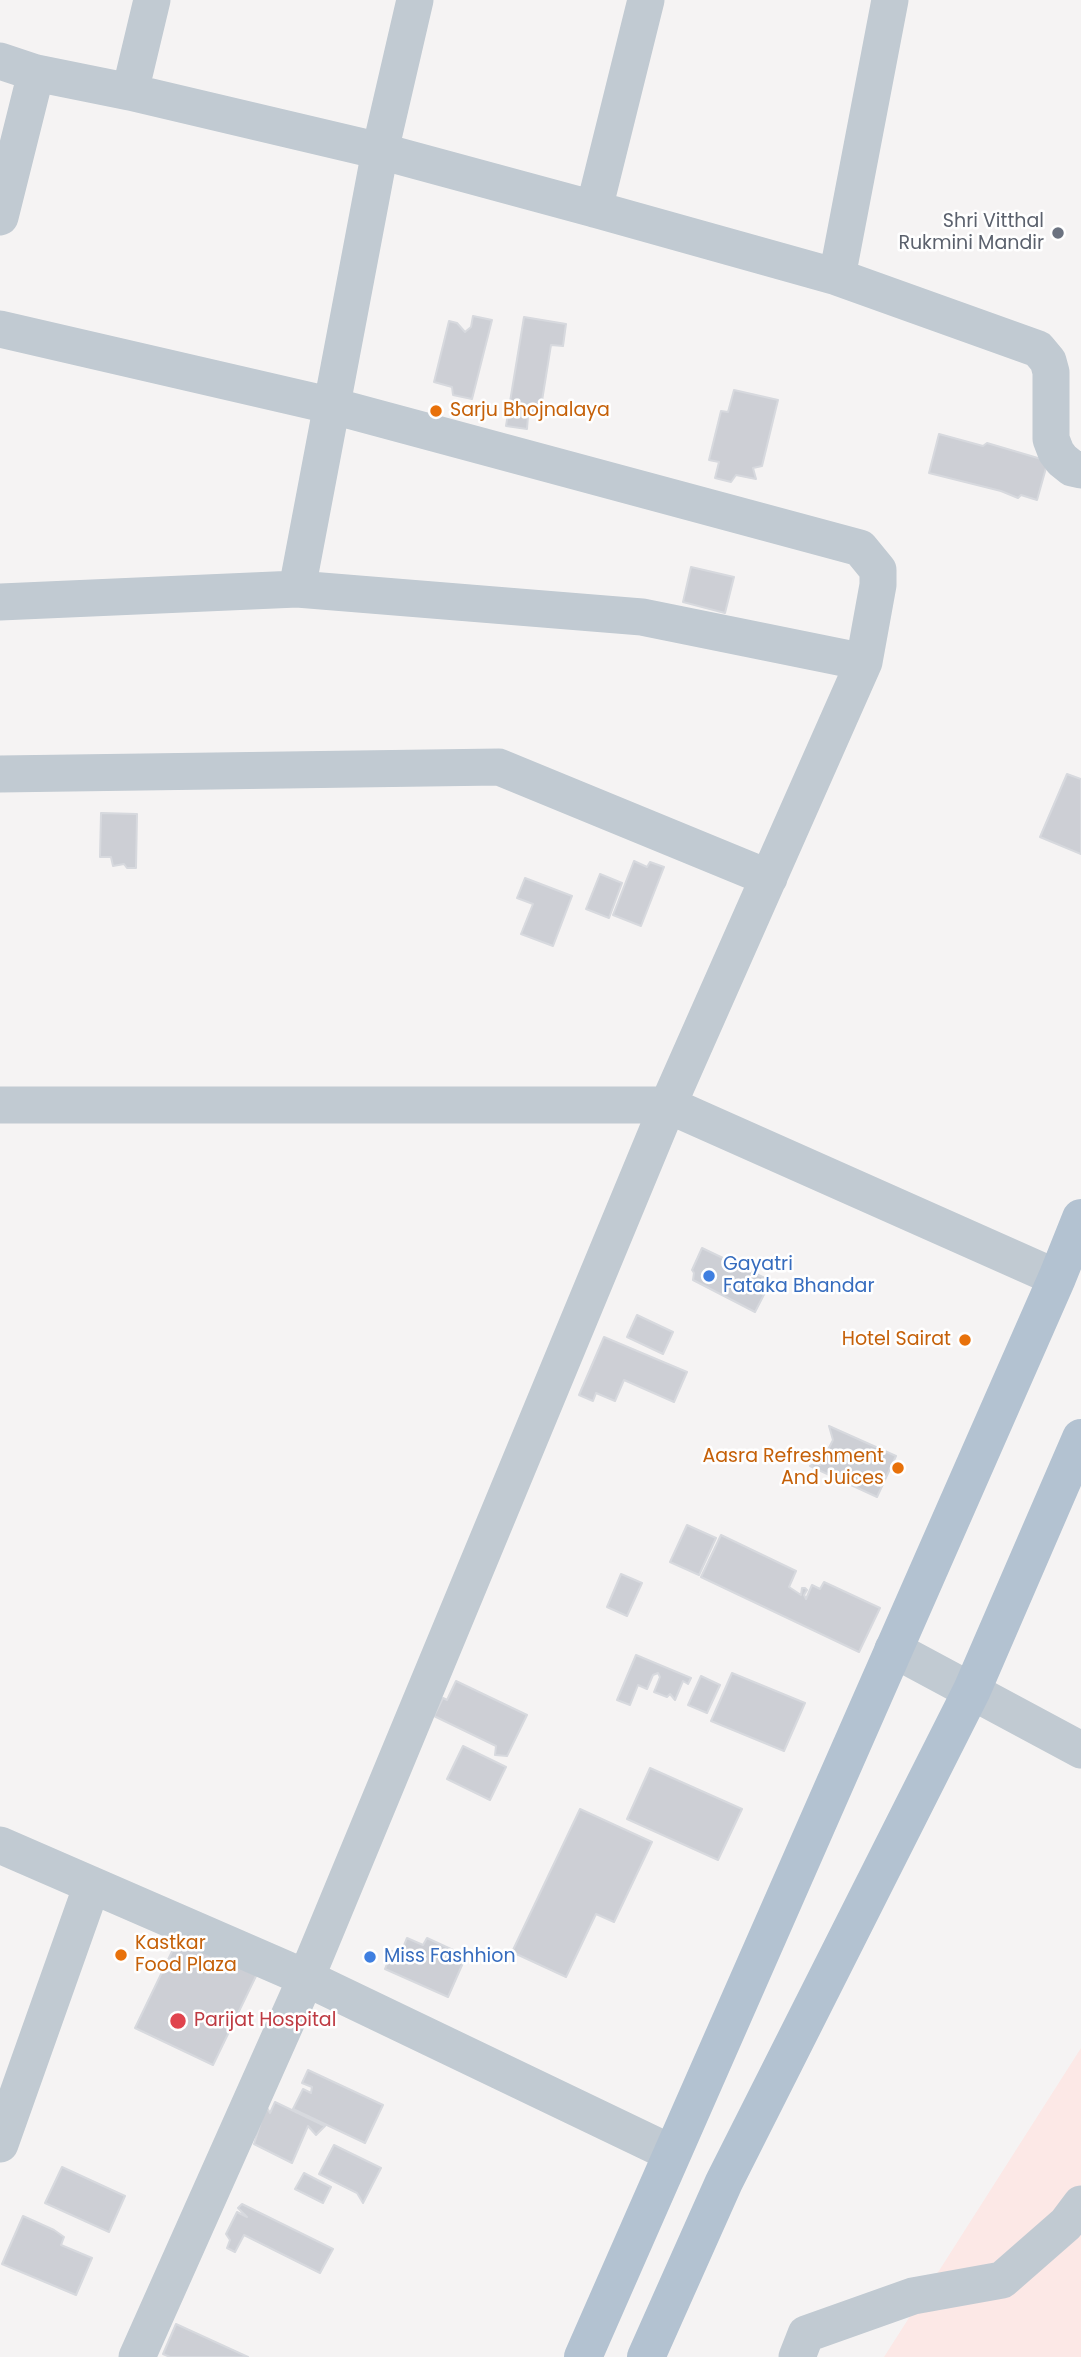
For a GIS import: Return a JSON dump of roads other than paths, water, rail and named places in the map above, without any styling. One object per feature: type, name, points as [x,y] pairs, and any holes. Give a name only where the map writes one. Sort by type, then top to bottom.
[{"type":"main road","points":[[583,2357],[1081,1218]]},
{"type":"main road","points":[[646,2357],[724,2182],[972,1690],[1081,1438]]},
{"type":"street","points":[[130,92],[152,0]]},
{"type":"street","points":[[297,589],[380,151],[415,0]]},
{"type":"street","points":[[594,209],[646,0]]},
{"type":"street","points":[[837,277],[890,0]]},
{"type":"street","points":[[0,61],[36,73],[130,92],[380,151],[594,209],[837,277],[1038,349],[1048,361],[1051,372],[1051,439],[1062,460],[1072,468],[1081,470]]},
{"type":"street","points":[[0,216],[36,73]]},
{"type":"street","points":[[0,329],[333,406],[860,548],[878,570],[878,585],[864,662],[668,1105],[306,1978],[137,2357]]},
{"type":"street","points":[[0,602],[297,589],[642,617],[864,662]]},
{"type":"street","points":[[0,774],[499,767],[769,878]]},
{"type":"street","points":[[0,1105],[668,1105],[1057,1278]]},
{"type":"street","points":[[893,1649],[1081,1750]]},
{"type":"street","points":[[0,1845],[306,1978],[671,2153]]},
{"type":"street","points":[[0,2144],[92,1885]]},
{"type":"street","points":[[797,2357],[806,2334],[913,2296],[1002,2280],[1066,2224],[1081,2204]]},
{"type":"place","name":"Shri Vitthal Rukmini Mandir","points":[[1058,233]]},
{"type":"place","name":"Sarju Bhojnalaya","points":[[436,411]]},
{"type":"place","name":"Gayatri Fataka Bhandar","points":[[709,1276]]},
{"type":"place","name":"Hotel Sairat","points":[[965,1340]]},
{"type":"place","name":"Aasra Refreshment And Juices","points":[[898,1468]]},
{"type":"place","name":"Kastkar Food Plaza","points":[[121,1955]]},
{"type":"place","name":"Miss Fashhion","points":[[370,1957]]},
{"type":"place","name":"Parijat Hospital","points":[[178,2021]]}]
